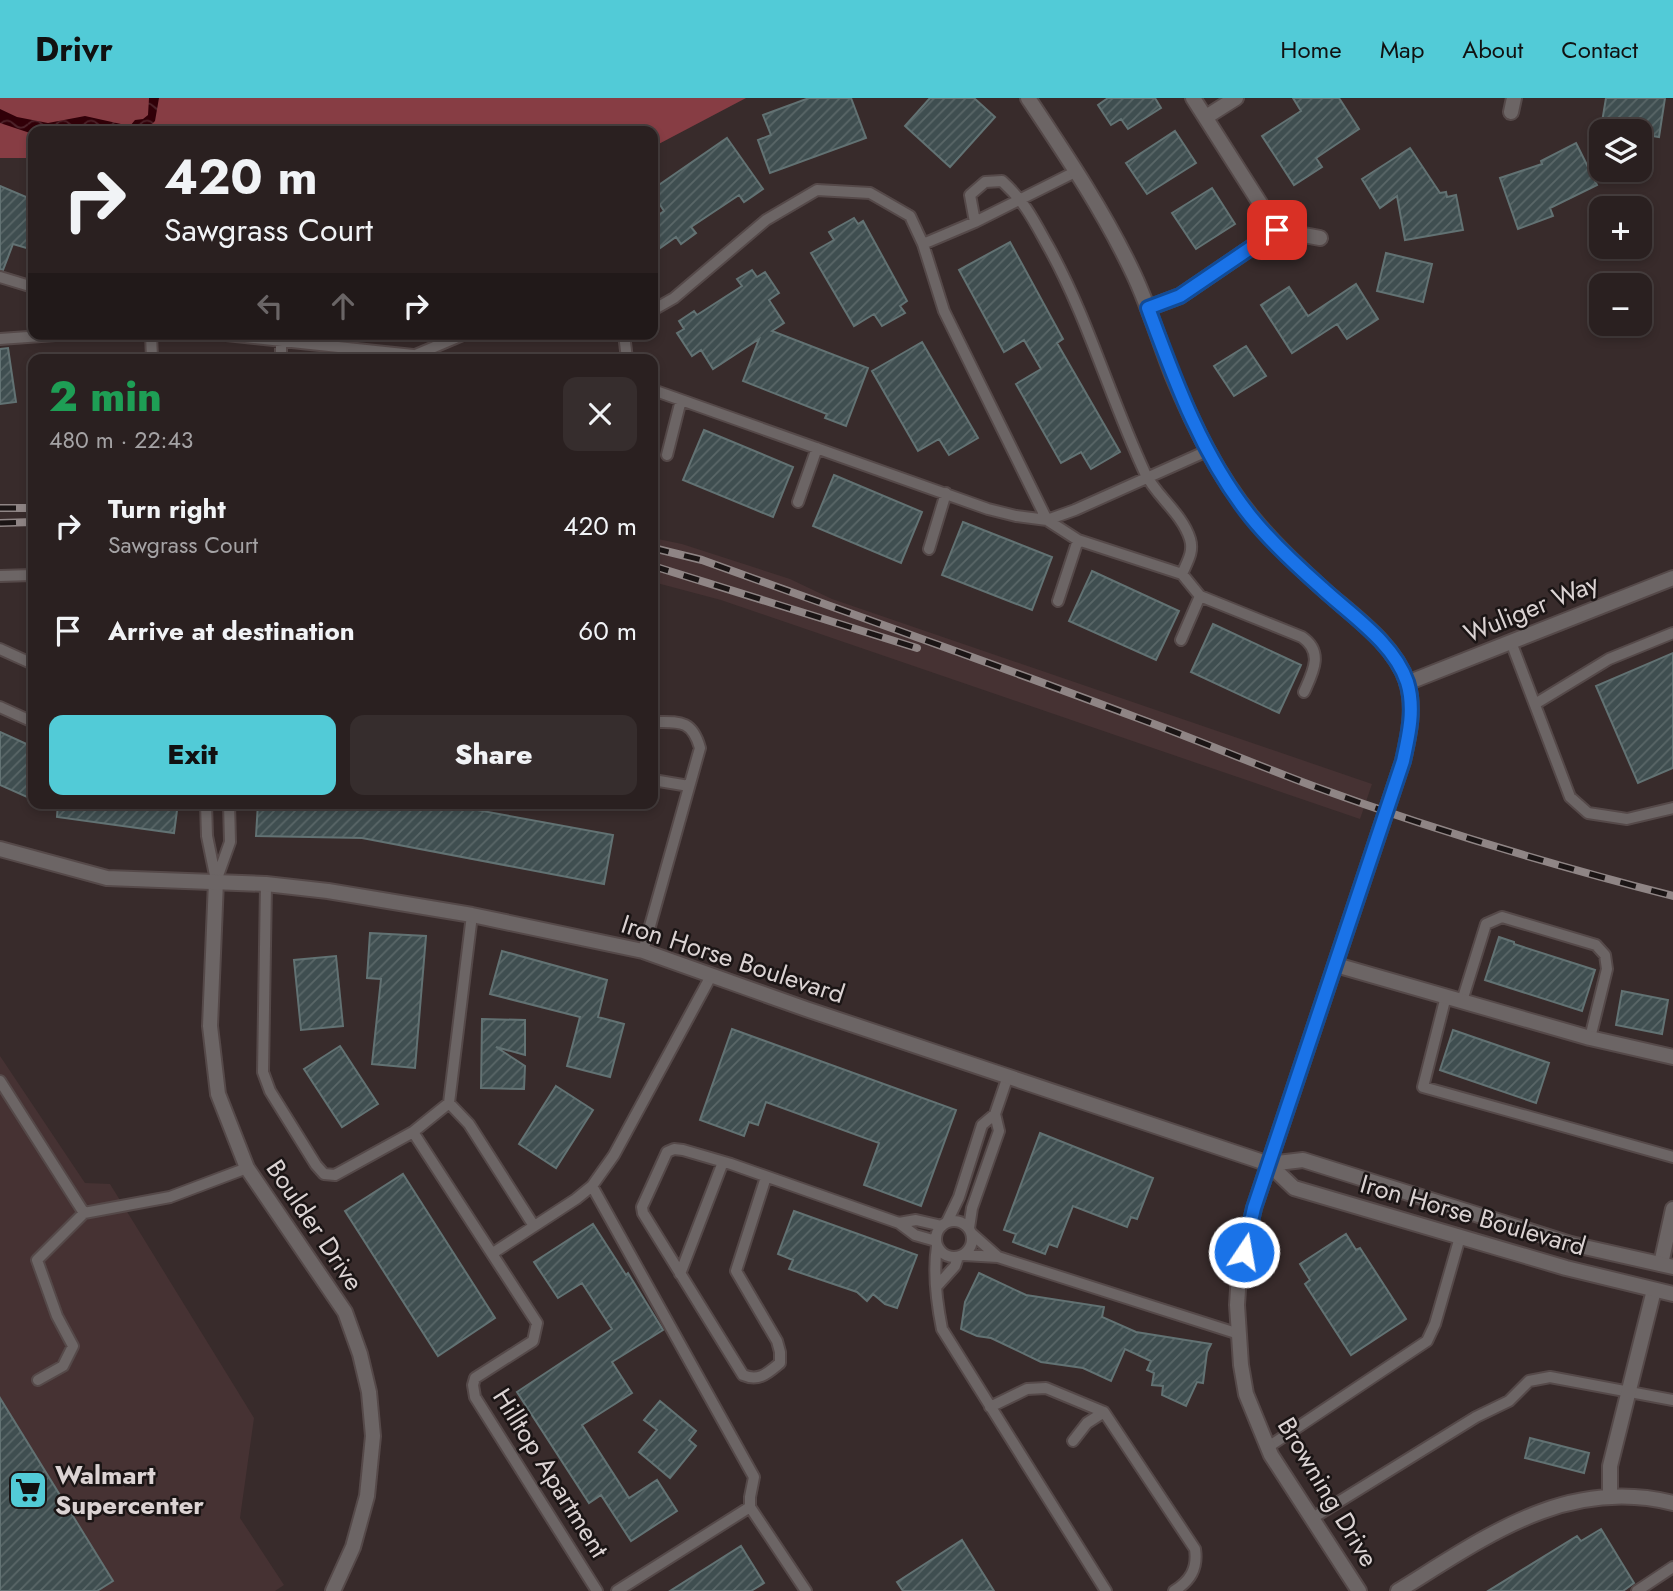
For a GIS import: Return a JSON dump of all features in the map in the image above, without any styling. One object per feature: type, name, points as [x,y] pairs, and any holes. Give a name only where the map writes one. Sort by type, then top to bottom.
[{"type":"street","name":"Browning Drive","points":[[1028,98],[1077,171],[1133,274],[1172,373],[1207,450],[1251,516],[1287,556],[1358,619],[1387,649],[1401,668],[1407,683],[1411,705],[1403,761],[1254,1208],[1239,1274],[1237,1305],[1246,1394],[1268,1447],[1311,1519],[1359,1591]]},
{"type":"street","points":[[1192,98],[1277,230]]},
{"type":"street","points":[[1206,117],[1236,98]]},
{"type":"street","points":[[1148,308],[1180,296],[1277,230],[1320,238]]},
{"type":"street","name":"Wuliger Way","points":[[1407,683],[1673,578]]},
{"type":"street","name":"Iron Horse Boulevard","points":[[0,849],[107,878],[266,884],[390,900],[643,951],[1269,1164],[1294,1188],[1566,1268],[1673,1294]]},
{"type":"street","name":"Boulder Drive","points":[[216,881],[209,1026],[214,1070],[222,1106],[247,1168],[345,1312],[360,1353],[369,1392],[373,1436],[368,1496],[353,1547],[333,1591]]},
{"type":"street","points":[[1336,965],[1590,1038],[1673,1057]]},
{"type":"street","name":"Iron Horse Boulevard","points":[[1269,1164],[1303,1160],[1571,1244],[1667,1265]]},
{"type":"street","points":[[1610,1497],[1610,1466],[1654,1290],[1667,1265],[1673,1209]]},
{"type":"street","points":[[1398,1591],[1510,1523],[1550,1507],[1610,1497],[1637,1497],[1673,1503]]},
{"type":"lane","points":[[923,244],[975,222],[1077,171]]},
{"type":"lane","points":[[975,222],[970,195],[985,182],[1002,181],[1021,198],[1070,286],[1112,396],[1147,476],[1191,540],[1192,552],[1182,574]]},
{"type":"lane","points":[[658,307],[674,298],[766,220],[817,190],[870,193],[910,216],[923,244],[944,311],[1047,520]]},
{"type":"lane","points":[[0,277],[28,285]]},
{"type":"lane","points":[[0,339],[28,337]]},
{"type":"lane","points":[[272,340],[385,354]]},
{"type":"lane","points":[[425,354],[453,340]]},
{"type":"lane","points":[[281,341],[281,354]]},
{"type":"lane","points":[[658,392],[946,494],[1016,516],[1047,520],[1078,540],[1182,574],[1200,596],[1308,641],[1316,657],[1304,692]]},
{"type":"lane","points":[[667,455],[681,400]]},
{"type":"lane","points":[[798,502],[817,448]]},
{"type":"lane","points":[[1047,520],[1207,450]]},
{"type":"lane","points":[[929,549],[946,494]]},
{"type":"lane","points":[[1058,601],[1078,540]]},
{"type":"lane","points":[[0,576],[28,575]]},
{"type":"lane","points":[[1181,640],[1200,596]]},
{"type":"lane","points":[[1535,704],[1609,659],[1673,633]]},
{"type":"lane","points":[[1511,642],[1570,797],[1588,813],[1627,819],[1673,808]]},
{"type":"lane","points":[[0,649],[28,662]]},
{"type":"lane","points":[[0,707],[28,720]]},
{"type":"lane","points":[[643,951],[700,748],[692,728],[681,722],[658,722]]},
{"type":"lane","points":[[658,781],[689,786]]},
{"type":"lane","points":[[206,809],[207,836],[216,881]]},
{"type":"lane","points":[[216,881],[230,842],[229,809]]},
{"type":"lane","points":[[266,884],[263,1072],[270,1091],[316,1166],[324,1174],[335,1175],[413,1132],[449,1103],[472,915]]},
{"type":"lane","points":[[1462,1001],[1486,924],[1502,917],[1596,945],[1605,955],[1608,968],[1590,1038]]},
{"type":"lane","points":[[493,1253],[592,1186],[614,1155],[711,976]]},
{"type":"lane","points":[[1446,996],[1423,1087],[1673,1157]]},
{"type":"lane","points":[[1008,1076],[995,1114],[982,1125],[958,1197],[945,1224],[938,1230],[935,1262],[937,1302],[942,1329],[1106,1591]]},
{"type":"lane","points":[[0,1081],[84,1213]]},
{"type":"lane","points":[[449,1103],[469,1124],[534,1226]]},
{"type":"lane","points":[[938,1285],[947,1278],[971,1245],[972,1208],[999,1131],[995,1114]]},
{"type":"lane","name":"Hilltop Apartment","points":[[413,1132],[537,1323],[533,1341],[475,1378],[475,1397],[597,1591]]},
{"type":"lane","points":[[766,1177],[736,1270],[777,1341],[780,1363],[759,1378],[743,1375],[648,1223],[642,1207],[667,1152],[674,1149],[723,1162],[899,1223],[915,1235],[937,1244],[946,1255],[998,1257],[1239,1334]]},
{"type":"lane","points":[[680,1275],[723,1162]]},
{"type":"lane","points":[[38,1380],[63,1366],[73,1346],[57,1317],[37,1261],[84,1213],[170,1197],[247,1168]]},
{"type":"lane","points":[[592,1186],[754,1477],[750,1507],[806,1591]]},
{"type":"lane","points":[[899,1223],[916,1220],[945,1224],[958,1221],[998,1257]]},
{"type":"lane","points":[[1268,1447],[1427,1341],[1435,1324],[1460,1237]]},
{"type":"lane","points":[[1311,1519],[1476,1417],[1509,1401],[1529,1381],[1550,1377],[1673,1400]]},
{"type":"lane","points":[[990,1407],[1027,1389],[1046,1388],[1104,1412],[1195,1549],[1195,1571],[1174,1591]]},
{"type":"lane","points":[[1073,1441],[1087,1423],[1104,1412]]},
{"type":"lane","name":"Hilltop Apartment","points":[[617,1591],[750,1507]]},
{"type":"lane","points":[[1637,1591],[1673,1567]]},
{"type":"shaded area","points":[[0,98],[746,98],[658,144],[658,126],[28,126],[28,158],[0,158]]},
{"type":"shaded area","points":[[658,539],[682,544],[790,579],[832,599],[1372,784],[1360,819],[721,600],[658,583]]},
{"type":"shaded area","points":[[0,1056],[85,1183],[110,1184],[254,1418],[240,1518],[284,1585],[275,1591],[0,1591]]},
{"type":"water","points":[[149,98],[159,98],[155,121],[150,126],[130,126],[135,120],[148,115]]},
{"type":"water","points":[[0,109],[17,117],[48,123],[85,116],[130,126],[28,126],[28,132],[0,123]]},
{"type":"building","points":[[809,98],[851,98],[866,138],[770,173],[758,140],[771,135],[763,115]]},
{"type":"building","points":[[930,98],[974,98],[995,117],[950,167],[905,126]]},
{"type":"building","points":[[1108,98],[1155,98],[1161,108],[1128,129],[1121,119],[1111,125],[1098,105]]},
{"type":"building","points":[[1293,98],[1339,98],[1359,129],[1316,158],[1322,167],[1294,185],[1262,136],[1301,111]]},
{"type":"building","points":[[1606,98],[1665,98],[1659,137],[1652,136],[1652,119],[1602,119]]},
{"type":"building","points":[[1175,131],[1196,163],[1147,194],[1126,163]]},
{"type":"building","points":[[727,138],[763,189],[744,202],[739,195],[691,227],[696,233],[681,244],[676,237],[658,250],[658,215],[664,211],[658,202],[658,186]]},
{"type":"building","points":[[1576,143],[1589,169],[1589,182],[1596,182],[1597,185],[1550,208],[1553,216],[1518,229],[1500,178],[1542,164],[1541,161]]},
{"type":"building","points":[[1410,148],[1440,193],[1446,192],[1447,197],[1456,195],[1463,230],[1405,240],[1397,196],[1380,208],[1362,179]]},
{"type":"building","points":[[0,186],[28,198],[28,248],[13,244],[3,270],[0,269]]},
{"type":"building","points":[[1212,188],[1235,224],[1196,249],[1172,213]]},
{"type":"building","points":[[854,218],[858,224],[863,221],[907,301],[900,306],[905,313],[882,326],[874,314],[854,326],[811,253],[834,240],[829,232]]},
{"type":"building","points":[[1010,242],[1063,339],[1057,343],[1120,452],[1091,469],[1081,452],[1061,463],[1016,384],[1041,369],[1024,340],[1004,352],[959,270]]},
{"type":"building","points":[[1386,253],[1432,264],[1423,302],[1377,291]]},
{"type":"building","points":[[752,270],[757,277],[765,272],[779,293],[769,300],[784,323],[772,331],[868,368],[846,426],[825,418],[827,414],[743,381],[759,339],[713,369],[701,350],[692,356],[677,333],[684,329],[679,321],[694,311],[697,315],[742,286],[737,279]]},
{"type":"building","points":[[1356,284],[1378,319],[1347,339],[1337,324],[1292,353],[1261,305],[1289,287],[1308,316]]},
{"type":"building","points":[[922,342],[978,438],[949,455],[939,439],[918,451],[872,371]]},
{"type":"building","points":[[1246,346],[1266,376],[1234,396],[1214,366]]},
{"type":"building","points":[[8,348],[16,402],[0,404],[0,349]]},
{"type":"building","points":[[704,430],[793,467],[773,517],[683,480]]},
{"type":"building","points":[[834,475],[922,512],[901,563],[813,526]]},
{"type":"building","points":[[963,522],[1052,557],[1032,610],[942,575]]},
{"type":"building","points":[[1092,571],[1179,611],[1156,660],[1069,621]]},
{"type":"building","points":[[1213,624],[1301,665],[1279,713],[1191,672]]},
{"type":"building","points":[[1673,653],[1673,768],[1638,783],[1596,686]]},
{"type":"building","points":[[0,732],[28,745],[27,797],[0,785]]},
{"type":"building","points":[[58,809],[177,809],[174,833],[57,817]]},
{"type":"building","points":[[258,809],[472,809],[613,835],[604,884],[362,838],[256,836]]},
{"type":"building","points":[[370,933],[426,936],[415,1068],[372,1064],[381,979],[367,978]]},
{"type":"building","points":[[1499,937],[1595,970],[1582,1011],[1485,980]]},
{"type":"building","points":[[502,951],[607,980],[598,1017],[624,1024],[610,1077],[567,1066],[580,1017],[490,994]]},
{"type":"building","points":[[336,956],[343,1026],[301,1030],[294,960]]},
{"type":"building","points":[[1622,991],[1668,1000],[1662,1034],[1616,1025]]},
{"type":"building","points":[[482,1019],[525,1020],[525,1055],[496,1047],[525,1066],[524,1089],[481,1088]]},
{"type":"building","points":[[732,1029],[956,1110],[921,1206],[864,1185],[879,1143],[766,1102],[758,1125],[749,1122],[744,1136],[700,1120]]},
{"type":"building","points":[[1453,1030],[1549,1063],[1536,1103],[1440,1070]]},
{"type":"building","points":[[340,1046],[378,1104],[342,1127],[304,1069]]},
{"type":"building","points":[[556,1086],[593,1110],[556,1168],[519,1144]]},
{"type":"building","points":[[1040,1133],[1153,1178],[1137,1219],[1131,1217],[1127,1227],[1073,1206],[1057,1247],[1049,1244],[1045,1254],[1013,1242],[1016,1234],[1004,1230]]},
{"type":"building","points":[[403,1174],[495,1318],[438,1356],[345,1211]]},
{"type":"building","points":[[794,1211],[917,1255],[897,1308],[885,1304],[873,1294],[867,1301],[857,1292],[789,1269],[793,1260],[778,1254]]},
{"type":"building","points":[[593,1224],[626,1275],[628,1273],[663,1330],[612,1362],[632,1393],[582,1425],[629,1498],[657,1480],[677,1511],[631,1541],[601,1495],[589,1503],[517,1392],[612,1329],[582,1283],[558,1298],[534,1262]]},
{"type":"building","points":[[1346,1234],[1356,1250],[1360,1248],[1406,1319],[1351,1355],[1305,1284],[1310,1280],[1300,1264]]},
{"type":"building","points":[[979,1273],[1026,1295],[1104,1307],[1102,1317],[1136,1332],[1211,1344],[1207,1352],[1203,1383],[1197,1382],[1186,1406],[1162,1395],[1163,1386],[1152,1385],[1154,1373],[1147,1370],[1151,1361],[1125,1349],[1111,1381],[1083,1368],[1041,1362],[991,1338],[977,1336],[961,1329],[965,1302]]},
{"type":"building","name":"Walmart Supercenter","points":[[0,1398],[113,1581],[97,1591],[0,1591]]},
{"type":"building","points":[[660,1401],[696,1431],[689,1440],[696,1446],[670,1478],[639,1452],[657,1430],[644,1420]]},
{"type":"building","points":[[1530,1438],[1589,1453],[1584,1473],[1525,1458]]},
{"type":"building","points":[[1601,1529],[1634,1583],[1623,1591],[1488,1591],[1577,1536],[1581,1541]]},
{"type":"building","points":[[962,1540],[994,1591],[903,1591],[897,1582]]},
{"type":"building","points":[[741,1546],[764,1583],[751,1591],[670,1591]]},
{"type":"railway","points":[[0,508],[28,508]]},
{"type":"railway","points":[[0,523],[28,522]]},
{"type":"railway","points":[[658,549],[702,560],[918,638],[1157,725],[1357,802],[1492,846],[1673,896]]},
{"type":"railway","points":[[658,568],[917,648]]},
{"type":"place","name":"Walmart Supercenter","points":[[28,1490]]},
{"type":"route","points":[[1244,1252],[1254,1208],[1403,761],[1411,705],[1401,668],[1387,649],[1358,619],[1287,556],[1251,516],[1207,450],[1172,373],[1148,308],[1180,296],[1277,230]]}]
